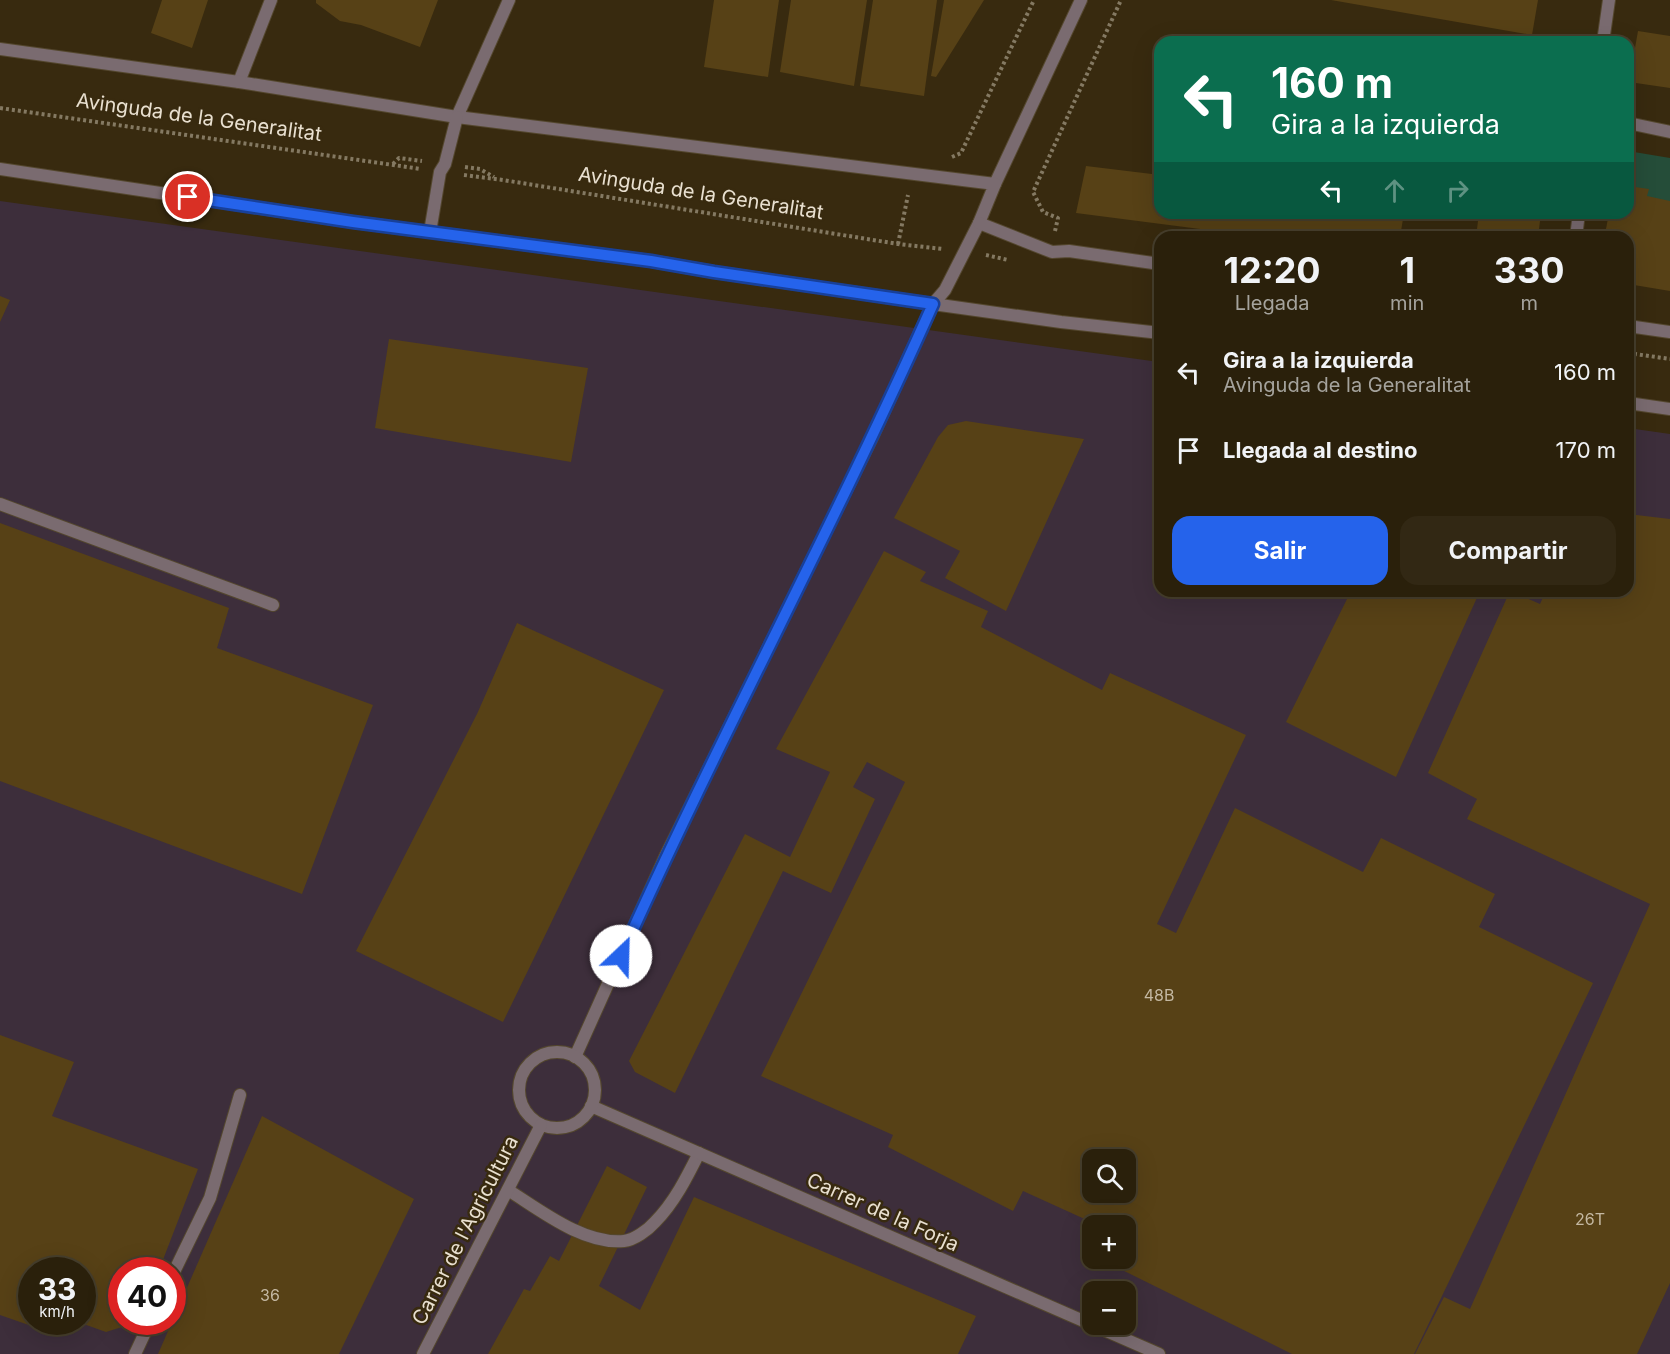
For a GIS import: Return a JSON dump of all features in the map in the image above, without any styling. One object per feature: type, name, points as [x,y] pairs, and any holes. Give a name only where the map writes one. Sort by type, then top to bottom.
[{"type":"street","points":[[239,82],[271,0]]},
{"type":"street","points":[[430,232],[440,172],[445,164],[458,117],[509,0]]},
{"type":"street","points":[[576,1057],[666,855],[866,451],[933,304],[945,290],[979,223],[1081,0]]},
{"type":"street","points":[[1604,36],[1609,0]]},
{"type":"street","points":[[0,49],[239,82],[458,117],[995,184]]},
{"type":"street","points":[[1634,124],[1670,132]]},
{"type":"street","points":[[0,169],[430,232],[651,261],[933,304],[1154,332]]},
{"type":"street","points":[[979,223],[1052,252],[1069,251],[1154,263]]},
{"type":"street","points":[[1634,327],[1670,332]]},
{"type":"street","points":[[1634,404],[1670,409]]},
{"type":"street","points":[[0,504],[273,605]]},
{"type":"street","points":[[564,1052],[576,1057],[591,1073],[594,1095],[591,1106],[585,1115],[565,1127],[553,1128],[541,1125],[531,1118],[521,1102],[519,1084],[523,1072],[530,1062],[540,1055],[564,1052]]},
{"type":"street","points":[[181,1257],[210,1198],[240,1095]]},
{"type":"street","name":"Carrer de la Forja","points":[[591,1106],[1159,1354]]},
{"type":"street","name":"Carrer de l'Agricultura","points":[[423,1354],[541,1125]]},
{"type":"street","points":[[508,1190],[561,1223],[584,1234],[602,1239],[625,1241],[655,1223],[678,1192],[699,1153]]},
{"type":"street","points":[[135,1354],[144,1335]]},
{"type":"path","points":[[947,160],[960,153],[1034,0]]},
{"type":"path","points":[[1052,252],[1058,218],[1043,212],[1033,192],[1121,0]]},
{"type":"path","name":"Avinguda de la Generalitat","points":[[0,108],[393,165]]},
{"type":"path","name":"Avinguda de la Generalitat","points":[[498,179],[898,244],[912,174]]},
{"type":"path","points":[[1634,353],[1670,359]]},
{"type":"shaded area","points":[[0,201],[1154,361],[1154,597],[1634,597],[1634,429],[1670,434],[1670,1354],[0,1354]]},
{"type":"green space","points":[[1634,152],[1670,158],[1670,214],[1634,207]]},
{"type":"building","points":[[162,0],[208,0],[192,48],[151,33]]},
{"type":"building","points":[[316,0],[438,0],[420,47],[361,25],[340,21],[316,3]]},
{"type":"building","points":[[714,0],[779,0],[768,77],[704,67]]},
{"type":"building","points":[[791,0],[867,0],[854,86],[780,72]]},
{"type":"building","points":[[873,0],[937,0],[924,96],[860,86]]},
{"type":"building","points":[[944,0],[984,0],[936,77],[931,76]]},
{"type":"building","points":[[1331,0],[1538,0],[1532,35]]},
{"type":"building","points":[[1638,31],[1670,36],[1670,88],[1634,83],[1634,54]]},
{"type":"building","points":[[1086,166],[1154,174],[1154,219],[1403,219],[1401,231],[1216,231],[1076,213]]},
{"type":"building","points":[[1634,187],[1649,189],[1647,196],[1670,201],[1670,291],[1634,285],[1634,231],[1606,229],[1608,219],[1634,219]]},
{"type":"building","points":[[1478,219],[1540,219],[1539,231],[1477,231]]},
{"type":"building","points":[[0,296],[10,300],[0,322]]},
{"type":"building","points":[[389,339],[588,368],[571,462],[375,428]]},
{"type":"building","points":[[966,421],[1084,439],[1006,611],[945,578],[960,551],[894,518],[938,437],[948,425]]},
{"type":"building","points":[[1634,515],[1670,519],[1670,1283],[1637,1354],[1415,1354],[1444,1297],[1470,1309],[1650,904],[1467,819],[1477,799],[1428,773],[1507,597],[1524,597],[1540,604],[1543,597],[1634,597]]},
{"type":"building","points":[[0,523],[229,608],[217,648],[373,705],[302,894],[0,781]]},
{"type":"building","points":[[884,551],[926,572],[920,581],[988,611],[981,627],[1102,690],[1110,673],[1246,735],[1157,924],[1176,933],[1235,808],[1363,872],[1381,838],[1495,894],[1479,927],[1593,983],[1414,1354],[1292,1354],[1120,1269],[1136,1269],[1136,1215],[1082,1215],[1082,1218],[1023,1191],[1013,1211],[888,1147],[893,1135],[761,1076],[905,782],[867,762],[853,787],[875,799],[831,893],[783,871],[675,1093],[635,1072],[629,1061],[745,834],[790,857],[830,772],[776,749]]},
{"type":"building","points":[[1348,597],[1477,597],[1396,777],[1286,722]]},
{"type":"building","points":[[517,623],[664,690],[503,1022],[356,951],[477,714]]},
{"type":"building","points":[[0,1035],[74,1062],[52,1116],[198,1169],[164,1257],[108,1257],[108,1331],[96,1328],[96,1257],[18,1257],[18,1321],[0,1315]]},
{"type":"building","points":[[262,1116],[414,1199],[339,1354],[158,1354],[166,1335],[186,1335],[186,1290]]},
{"type":"building","points":[[607,1166],[647,1187],[599,1286],[640,1310],[694,1197],[976,1316],[958,1354],[488,1354],[524,1289],[530,1291],[550,1256],[559,1261]]},
{"type":"route","points":[[188,197],[495,242],[651,261],[933,304],[871,440],[666,855],[621,956]]}]
